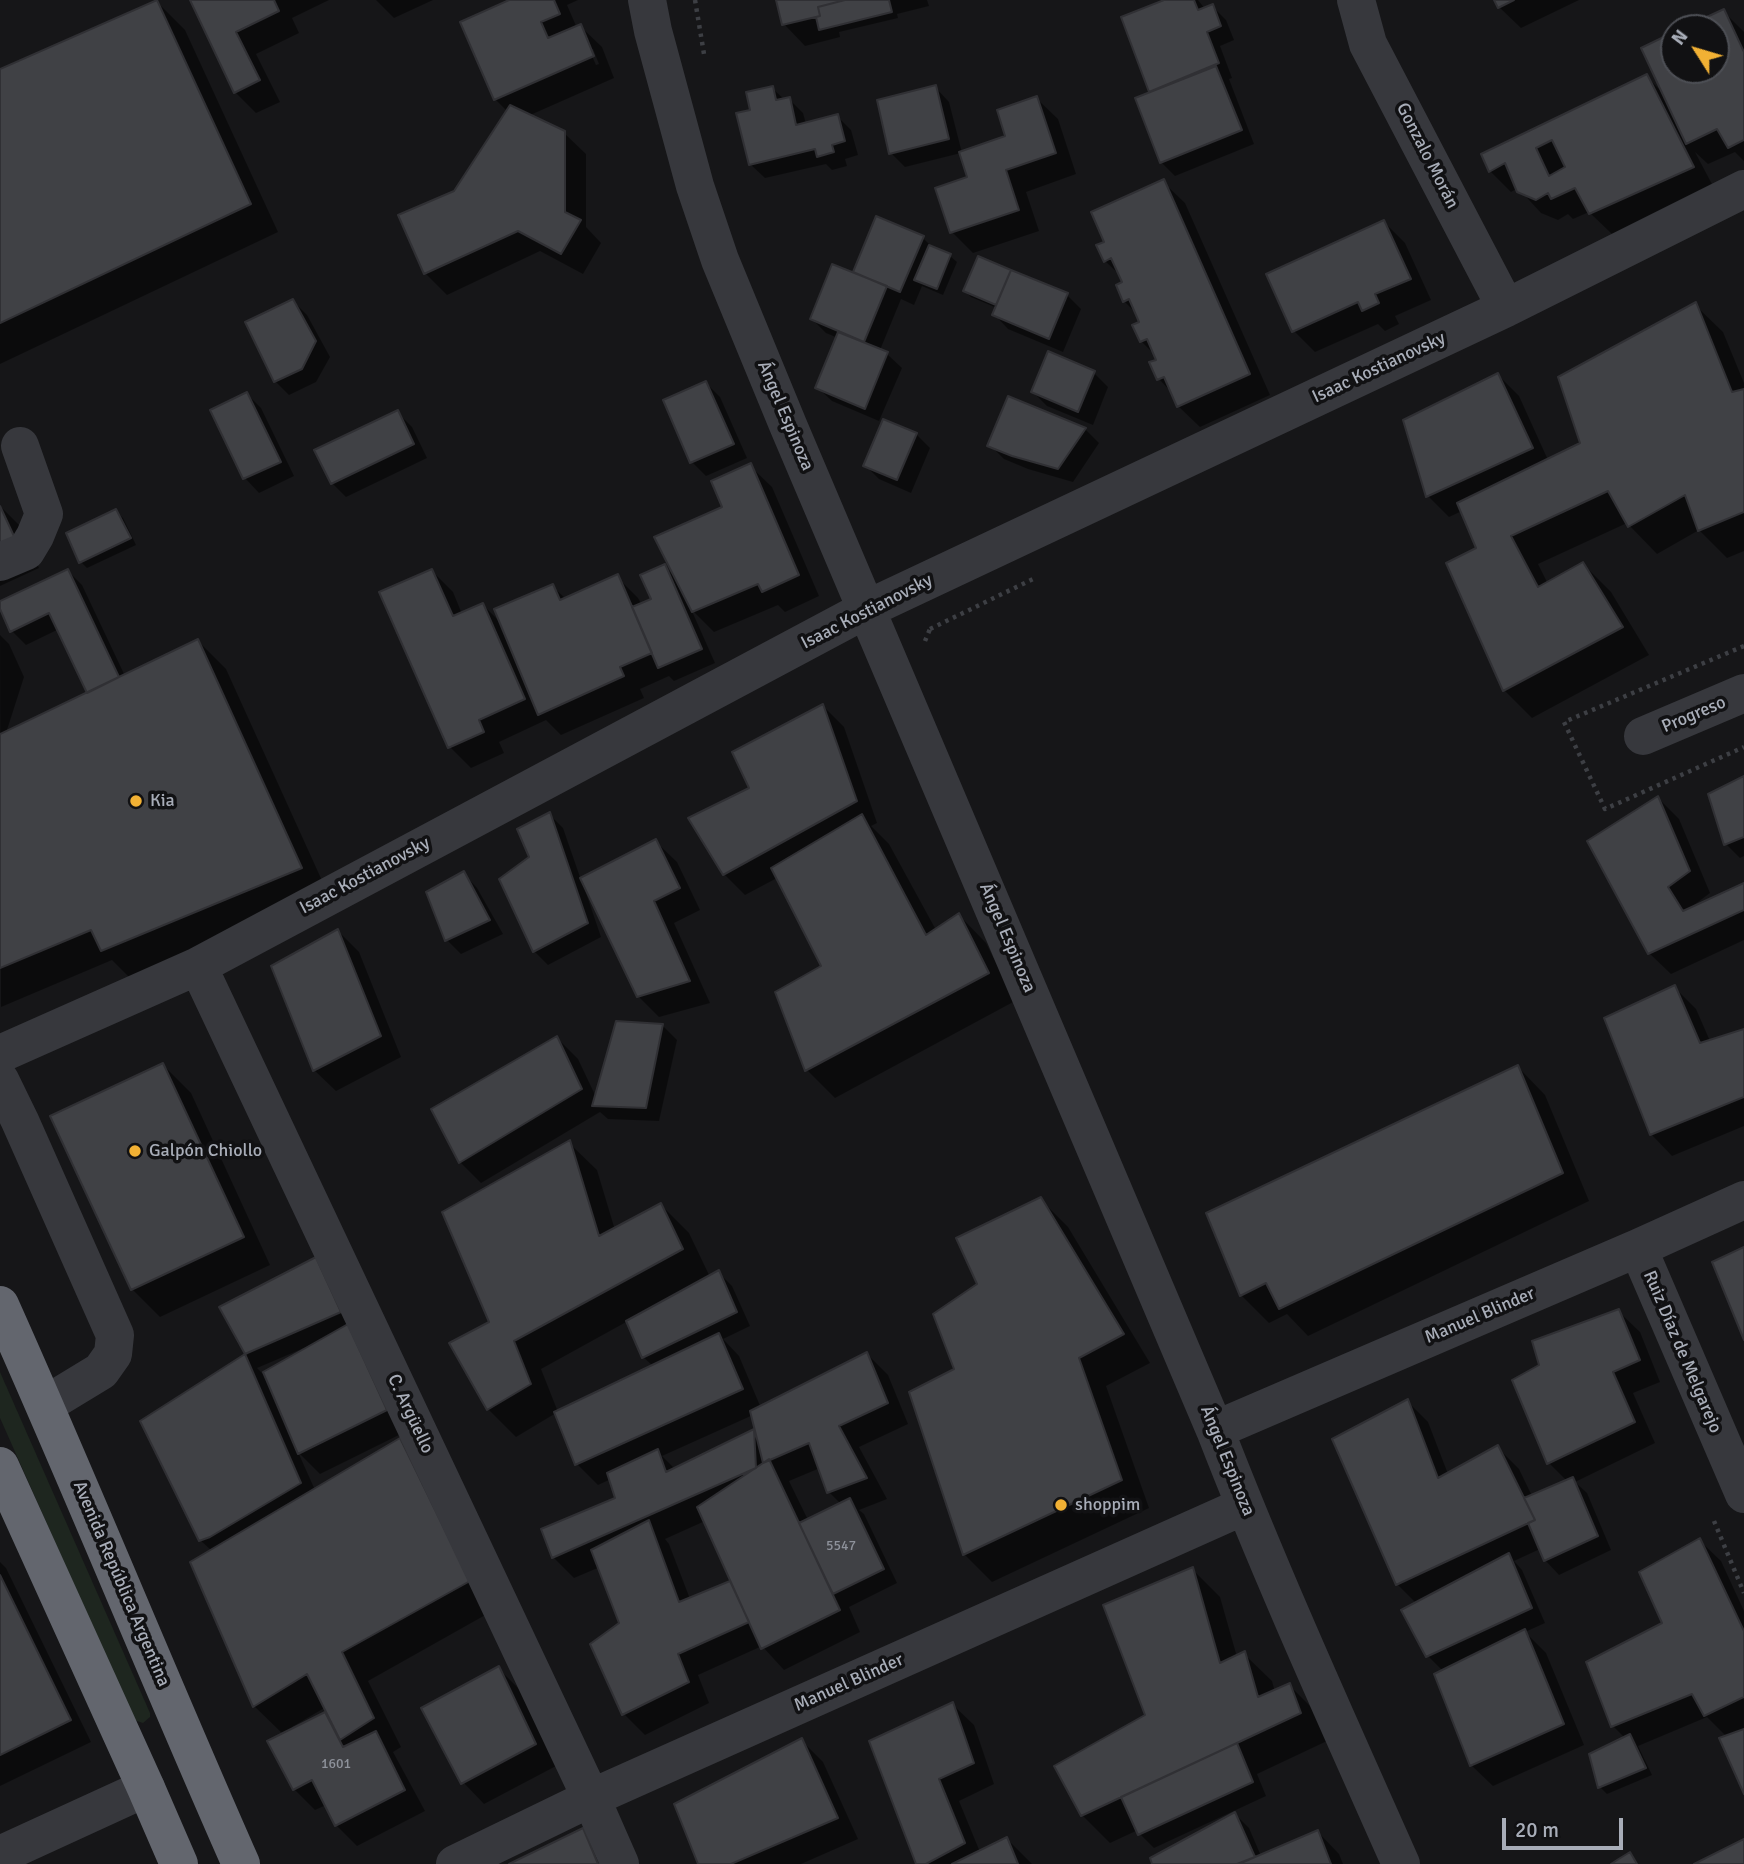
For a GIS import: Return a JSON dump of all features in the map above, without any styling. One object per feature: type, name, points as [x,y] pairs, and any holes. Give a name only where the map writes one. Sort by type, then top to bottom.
[{"type":"highway","name":"Avenida República Argentina","points":[[0,1305],[241,1864]]},
{"type":"highway","points":[[0,1466],[179,1864]]},
{"type":"highway","points":[[146,1788],[162,1796],[175,1808],[204,1864]]},
{"type":"street","name":"Ángel Espinoza","points":[[647,0],[695,186],[720,260],[1215,1430],[1244,1506],[1401,1864]]},
{"type":"street","name":"Gonzalo Morán","points":[[1356,0],[1368,44],[1506,308]]},
{"type":"street","name":"Isaac Kostianovsky","points":[[0,1054],[198,965],[867,609],[1506,308],[1744,190]]},
{"type":"street","points":[[0,562],[26,551],[44,514],[20,446]]},
{"type":"street","name":"Progreso","points":[[1643,736],[1744,693]]},
{"type":"street","name":"C. Argüello","points":[[198,965],[620,1864]]},
{"type":"street","points":[[0,1080],[115,1335],[113,1354],[101,1371],[45,1405]]},
{"type":"street","name":"Manuel Blinder","points":[[1215,1430],[1744,1200]]},
{"type":"street","name":"Ruiz Díaz de Melgarejo","points":[[1637,1248],[1744,1494]]},
{"type":"street","name":"Manuel Blinder","points":[[455,1864],[591,1798],[1244,1506]]},
{"type":"street","points":[[0,1855],[146,1788]]},
{"type":"path","points":[[695,0],[705,62]]},
{"type":"path","points":[[1605,808],[1744,747]]},
{"type":"shaded area","points":[[0,1372],[150,1713],[150,1717],[143,1723],[134,1720],[0,1418]]},
{"type":"building","points":[[157,0],[251,204],[0,323],[0,69]]},
{"type":"building","points":[[190,0],[274,0],[279,11],[236,32],[260,80],[234,93]]},
{"type":"building","points":[[509,0],[554,0],[560,14],[541,22],[548,38],[581,24],[594,56],[494,100],[460,22]]},
{"type":"building","points":[[776,0],[845,0],[818,7],[820,16],[782,25]]},
{"type":"building","points":[[845,0],[889,0],[892,12],[819,30],[816,17],[820,16],[818,7]]},
{"type":"building","points":[[1164,0],[1194,0],[1198,10],[1213,4],[1221,26],[1207,32],[1219,63],[1149,92],[1121,17]]},
{"type":"building","points":[[1494,0],[1514,0],[1498,8]]},
{"type":"building","points":[[1724,9],[1726,14],[1713,14]]},
{"type":"building","points":[[1730,22],[1744,52],[1744,140],[1728,148],[1717,129],[1686,144],[1641,48],[1660,39],[1660,84],[1730,84]]},
{"type":"building","points":[[1216,66],[1242,130],[1160,163],[1135,98]]},
{"type":"building","points":[[1647,74],[1694,167],[1589,214],[1575,188],[1551,199],[1548,193],[1536,200],[1517,192],[1505,163],[1489,172],[1481,154]],"holes":[[[1552,140],[1565,167],[1549,176],[1536,148]]]},
{"type":"building","points":[[936,85],[949,139],[889,154],[877,100]]},
{"type":"building","points":[[773,86],[776,100],[790,97],[796,125],[838,114],[845,141],[832,145],[834,152],[817,157],[815,149],[749,165],[736,113],[750,110],[746,92]]},
{"type":"building","points":[[1037,96],[1056,153],[1006,170],[1019,210],[950,233],[935,188],[967,177],[959,152],[1005,136],[997,110]]},
{"type":"building","points":[[510,105],[565,131],[565,212],[581,220],[561,254],[518,231],[424,274],[398,215],[454,191]]},
{"type":"building","points":[[1164,179],[1250,374],[1177,407],[1164,377],[1157,380],[1149,362],[1156,360],[1147,339],[1140,342],[1132,325],[1139,322],[1129,299],[1123,302],[1116,285],[1122,282],[1111,258],[1104,262],[1096,245],[1104,242],[1091,212]]},
{"type":"building","points":[[876,216],[924,236],[900,292],[853,272]]},
{"type":"building","points":[[1384,220],[1411,279],[1375,294],[1379,303],[1362,311],[1358,302],[1292,332],[1266,274]]},
{"type":"building","points":[[929,245],[951,254],[937,289],[914,280]]},
{"type":"building","points":[[978,256],[1011,270],[996,305],[963,291]]},
{"type":"building","points":[[832,264],[887,286],[864,342],[810,319]]},
{"type":"building","points":[[1011,270],[1068,293],[1049,339],[992,315]]},
{"type":"building","points":[[293,299],[316,341],[302,369],[274,382],[245,322]]},
{"type":"building","points":[[1696,302],[1732,392],[1744,389],[1744,512],[1698,531],[1685,495],[1628,527],[1608,491],[1511,536],[1538,587],[1583,562],[1623,627],[1503,691],[1446,563],[1476,548],[1457,503],[1580,443],[1558,377]]},
{"type":"building","points":[[838,332],[888,352],[865,409],[815,388]]},
{"type":"building","points":[[1048,351],[1095,371],[1078,412],[1031,392]]},
{"type":"building","points":[[1498,373],[1533,448],[1426,497],[1403,420]]},
{"type":"building","points":[[706,381],[734,444],[690,463],[663,400]]},
{"type":"building","points":[[247,392],[281,462],[243,479],[210,410]]},
{"type":"building","points":[[1008,396],[1086,428],[1058,469],[987,446]]},
{"type":"building","points":[[398,410],[414,444],[331,484],[314,450]]},
{"type":"building","points":[[883,419],[917,433],[897,480],[863,466]]},
{"type":"building","points":[[751,463],[799,575],[762,592],[758,584],[692,612],[654,537],[722,507],[711,481]]},
{"type":"building","points":[[0,506],[19,547],[0,556]]},
{"type":"building","points":[[116,509],[131,538],[79,563],[66,533]]},
{"type":"building","points":[[665,564],[702,649],[658,668],[632,607],[651,599],[640,575]]},
{"type":"building","points":[[68,569],[119,677],[87,693],[49,613],[10,632],[0,609],[0,601]]},
{"type":"building","points":[[432,569],[453,616],[483,603],[525,699],[479,720],[484,732],[448,748],[379,592]]},
{"type":"building","points":[[618,574],[652,653],[620,667],[624,676],[538,715],[494,609],[553,584],[560,600]]},
{"type":"building","name":"Kia","points":[[198,639],[302,868],[101,951],[91,930],[0,968],[0,734]]},
{"type":"building","points":[[823,704],[857,801],[723,875],[688,818],[749,788],[732,752]]},
{"type":"building","points":[[1744,776],[1744,837],[1724,845],[1708,794]]},
{"type":"building","points":[[1658,796],[1690,871],[1668,887],[1683,911],[1744,883],[1744,910],[1648,954],[1587,841]]},
{"type":"building","points":[[550,812],[588,923],[533,952],[499,879],[529,857],[517,829]]},
{"type":"building","points":[[862,814],[926,935],[959,913],[989,973],[805,1071],[775,992],[821,966],[771,868]]},
{"type":"building","points":[[656,839],[680,888],[654,901],[690,981],[637,997],[580,878]]},
{"type":"building","points":[[464,871],[490,920],[445,941],[426,892]]},
{"type":"building","points":[[338,929],[381,1036],[313,1071],[271,966]]},
{"type":"building","points":[[1675,985],[1700,1043],[1744,1029],[1744,1097],[1650,1135],[1604,1018]]},
{"type":"building","points":[[616,1021],[663,1024],[646,1108],[592,1106]]},
{"type":"building","points":[[557,1036],[582,1089],[459,1163],[431,1109]]},
{"type":"building","name":"Galpón Chiollo","points":[[163,1063],[244,1237],[131,1290],[50,1116]]},
{"type":"building","points":[[1518,1065],[1563,1173],[1279,1309],[1266,1283],[1240,1296],[1206,1213]]},
{"type":"building","points":[[570,1140],[599,1236],[661,1203],[683,1249],[514,1341],[531,1384],[487,1410],[449,1343],[489,1322],[442,1212]]},
{"type":"building","points":[[1041,1197],[1124,1334],[1079,1358],[1122,1480],[963,1555],[909,1392],[954,1369],[933,1314],[977,1284],[956,1238]]},
{"type":"building","points":[[1744,1247],[1744,1340],[1712,1262]]},
{"type":"building","points":[[316,1257],[341,1312],[245,1354],[219,1307]]},
{"type":"building","points":[[719,1270],[737,1312],[642,1358],[626,1321]]},
{"type":"building","points":[[1619,1309],[1640,1360],[1613,1372],[1635,1422],[1547,1464],[1512,1380],[1539,1365],[1532,1341]]},
{"type":"building","points":[[348,1324],[387,1410],[298,1454],[263,1372]]},
{"type":"building","points":[[719,1333],[743,1389],[575,1465],[554,1412]]},
{"type":"building","points":[[867,1352],[888,1403],[839,1426],[867,1478],[827,1493],[809,1443],[763,1463],[750,1411]]},
{"type":"building","points":[[245,1354],[301,1483],[199,1541],[140,1421]]},
{"type":"building","points":[[1408,1399],[1438,1478],[1498,1445],[1535,1520],[1396,1585],[1332,1439]]},
{"type":"building","points":[[754,1429],[756,1468],[552,1558],[541,1529],[615,1498],[607,1473],[658,1449],[666,1472]]},
{"type":"building","points":[[400,1438],[470,1581],[342,1652],[374,1718],[340,1740],[307,1674],[253,1707],[190,1562]]},
{"type":"building","points":[[769,1459],[840,1610],[761,1649],[697,1507]]},
{"type":"building","points":[[1573,1477],[1598,1536],[1544,1561],[1528,1523],[1535,1520],[1524,1498]]},
{"type":"building","points":[[850,1498],[884,1569],[833,1594],[799,1523]]},
{"type":"building","points":[[649,1520],[679,1602],[730,1581],[749,1622],[678,1654],[689,1682],[622,1715],[590,1644],[619,1623],[591,1550]]},
{"type":"building","points":[[1700,1538],[1744,1631],[1744,1697],[1704,1716],[1692,1694],[1611,1727],[1586,1662],[1662,1623],[1639,1572]]},
{"type":"building","points":[[1509,1553],[1532,1608],[1426,1657],[1401,1610]]},
{"type":"building","points":[[1193,1567],[1220,1663],[1245,1651],[1258,1697],[1290,1683],[1301,1713],[1081,1816],[1054,1766],[1145,1715],[1103,1605]]},
{"type":"building","points":[[0,1575],[71,1720],[0,1755]]},
{"type":"building","points":[[1525,1629],[1564,1724],[1470,1766],[1434,1674]]},
{"type":"building","points":[[499,1666],[536,1744],[461,1784],[421,1708]]},
{"type":"building","points":[[953,1702],[974,1763],[939,1779],[965,1843],[926,1864],[916,1864],[869,1741]]},
{"type":"building","points":[[325,1712],[343,1747],[376,1731],[405,1790],[335,1826],[312,1780],[293,1790],[267,1741]]},
{"type":"building","points":[[1744,1729],[1744,1794],[1719,1738]]},
{"type":"building","points":[[1630,1734],[1646,1768],[1598,1788],[1589,1754]]},
{"type":"building","points":[[802,1738],[838,1818],[731,1864],[698,1864],[674,1804]]},
{"type":"building","points":[[1237,1743],[1253,1782],[1138,1835],[1121,1797]]},
{"type":"building","points":[[1235,1812],[1255,1857],[1239,1864],[1152,1864],[1150,1858]]},
{"type":"building","points":[[583,1828],[598,1864],[509,1864]]},
{"type":"building","points":[[1318,1830],[1331,1864],[1237,1864],[1255,1857]]},
{"type":"building","points":[[1007,1837],[1018,1864],[952,1864]]},
{"type":"building","points":[[1744,1839],[1744,1864],[1694,1864]]},
{"type":"building","points":[[1630,1852],[1637,1864],[1611,1864],[1617,1860]]},
{"type":"place","name":"Kia","points":[[136,801]]},
{"type":"place","name":"Galpón Chiollo","points":[[135,1151]]},
{"type":"place","name":"shoppim","points":[[1061,1505]]}]
